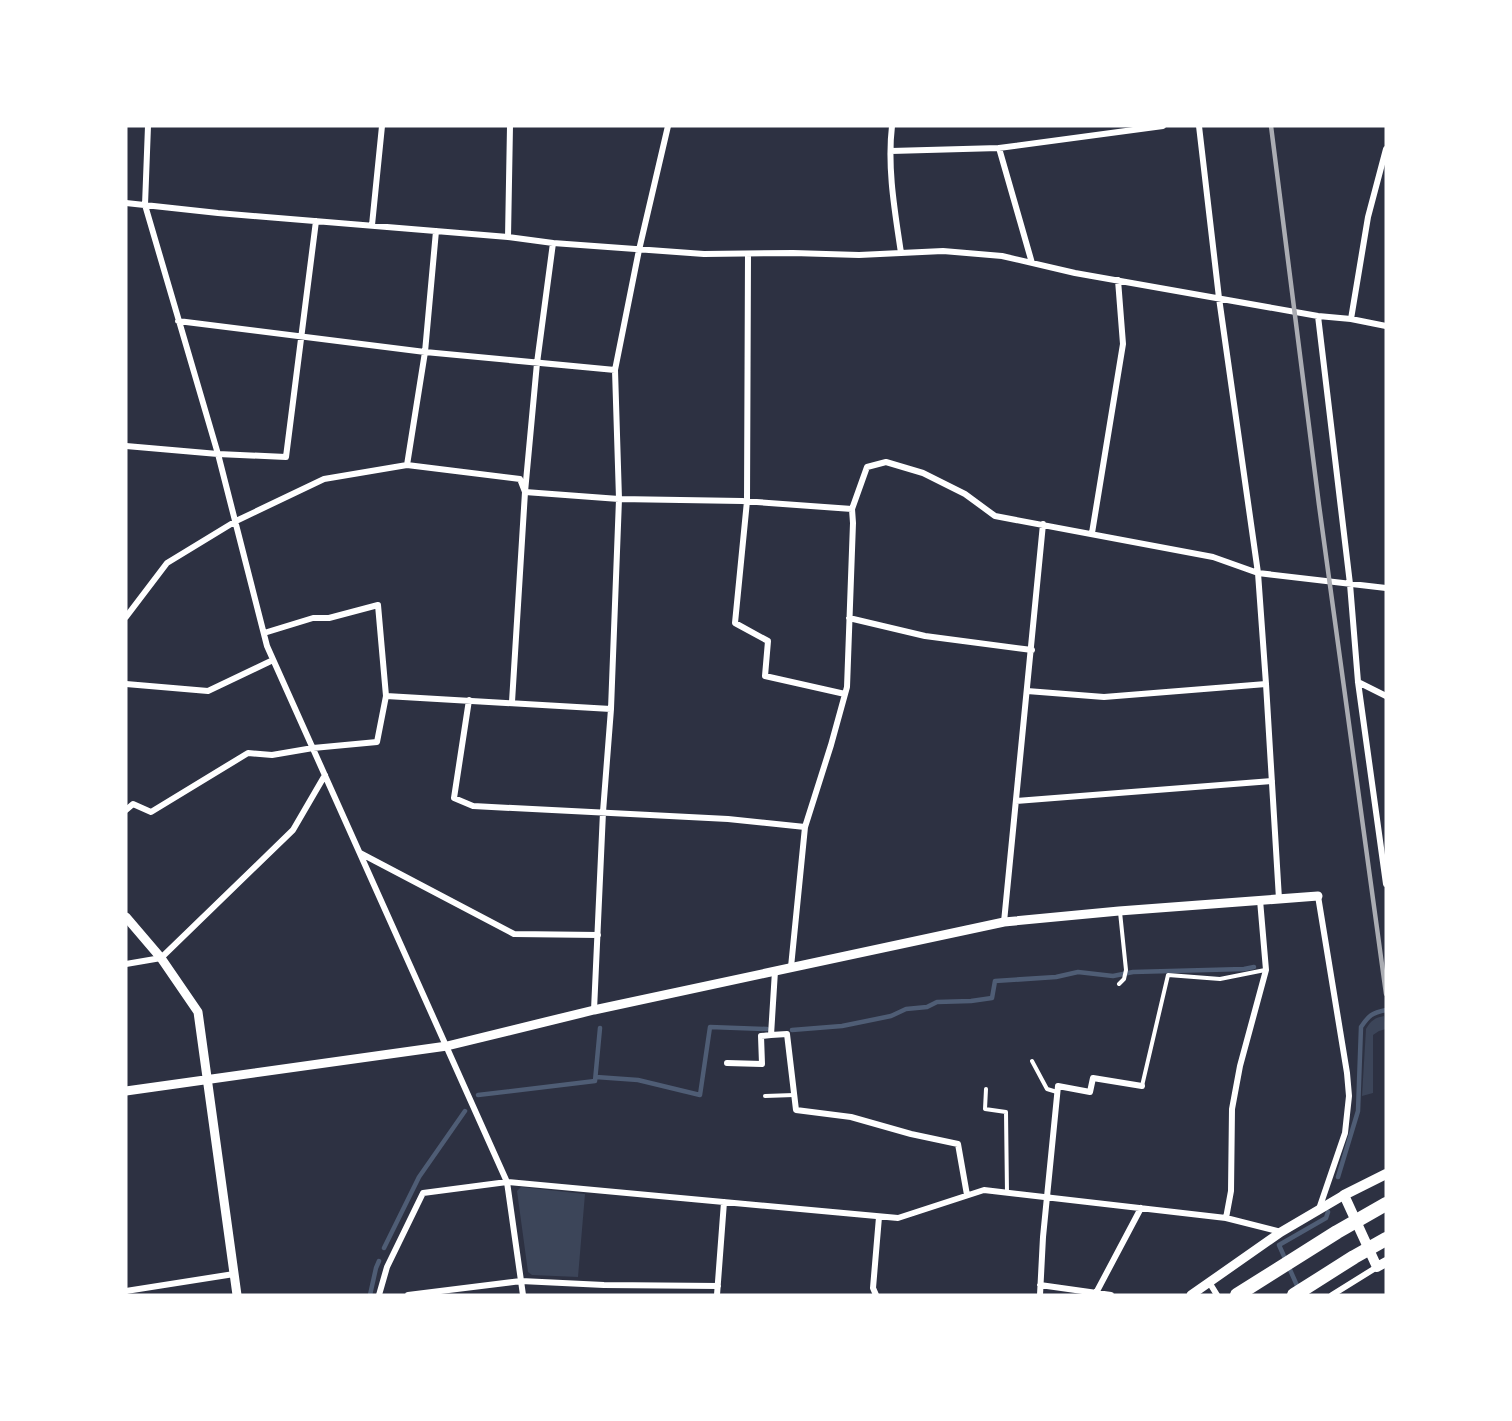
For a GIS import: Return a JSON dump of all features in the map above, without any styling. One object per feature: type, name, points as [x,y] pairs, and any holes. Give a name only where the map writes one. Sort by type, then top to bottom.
[{"type":"highway","points":[[1237,1295],[1386,1204]]},
{"type":"highway","points":[[1294,1295],[1386,1239]]},
{"type":"main road","points":[[1381,1265],[1344,1195],[1386,1174]]},
{"type":"street","points":[[372,225],[382,126]]},
{"type":"street","points":[[504,126],[510,126],[508,237]]},
{"type":"street","points":[[594,1010],[603,812],[611,709],[619,499],[615,370],[639,250],[668,126]]},
{"type":"street","points":[[892,126],[893,203],[901,253]]},
{"type":"street","points":[[891,151],[999,148],[1163,126]]},
{"type":"street","points":[[1199,126],[1219,298],[1258,573],[1279,899]]},
{"type":"street","points":[[149,127],[145,205],[218,454],[267,646],[507,1182],[523,1295]]},
{"type":"street","points":[[999,148],[1032,262]]},
{"type":"street","points":[[1351,319],[1368,217],[1386,149]]},
{"type":"street","points":[[126,203],[553,243],[704,254],[859,255],[943,251],[1002,256],[1075,273],[1386,326]]},
{"type":"street","points":[[126,446],[286,457],[316,221]]},
{"type":"street","points":[[407,465],[425,352],[436,231]]},
{"type":"street","points":[[512,702],[525,492],[537,363],[553,243]]},
{"type":"street","points":[[748,254],[747,501],[735,623],[768,641],[765,676],[844,694]]},
{"type":"street","points":[[1092,533],[1123,344],[1118,280]]},
{"type":"street","points":[[1318,316],[1350,584],[1358,682],[1386,884]]},
{"type":"street","points":[[178,321],[425,352],[615,370]]},
{"type":"street","points":[[791,967],[805,827],[847,687],[852,508],[867,467],[886,462],[923,473],[965,494],[995,516],[1213,557],[1258,573],[1386,588]]},
{"type":"street","points":[[126,617],[166,563],[236,521],[324,479],[407,465],[520,479],[525,492]]},
{"type":"street","points":[[525,492],[619,499],[747,501],[852,508]]},
{"type":"street","points":[[1004,922],[1043,524]]},
{"type":"street","points":[[126,810],[133,804],[151,812],[248,753],[272,755],[313,748],[377,742],[386,696],[378,605],[329,618],[313,618],[264,633]]},
{"type":"street","points":[[849,618],[925,636],[1032,650]]},
{"type":"street","points":[[126,684],[208,691],[273,660]]},
{"type":"street","points":[[1358,682],[1386,696]]},
{"type":"street","points":[[1027,691],[1104,697],[1266,684]]},
{"type":"street","points":[[386,696],[611,709]]},
{"type":"street","points":[[469,700],[454,798],[473,806],[728,819],[805,827]]},
{"type":"street","points":[[126,964],[161,958],[293,830],[325,775]]},
{"type":"street","points":[[1016,801],[1272,781]]},
{"type":"street","points":[[359,853],[513,934],[598,934]]},
{"type":"street","points":[[126,1091],[447,1046],[594,1010],[1004,922],[1318,896],[1349,1096],[1345,1133],[1319,1209]]},
{"type":"street","points":[[1226,1218],[1231,1191],[1232,1109],[1240,1066],[1266,970],[1260,900]]},
{"type":"street","points":[[126,917],[161,958],[198,1012],[237,1295]]},
{"type":"street","points":[[771,1035],[775,971]]},
{"type":"street","points":[[727,1063],[762,1065],[761,1036],[787,1034],[796,1110],[851,1117],[911,1134],[958,1144],[967,1195]]},
{"type":"street","points":[[1040,1295],[1058,1086],[1090,1092],[1093,1078],[1142,1086]]},
{"type":"street","points":[[379,1295],[387,1267],[423,1192],[507,1182],[898,1218],[984,1190],[1226,1218],[1281,1232]]},
{"type":"street","points":[[1191,1295],[1281,1232],[1344,1195]]},
{"type":"street","points":[[717,1295],[724,1202]]},
{"type":"street","points":[[1096,1293],[1141,1208]]},
{"type":"street","points":[[876,1295],[873,1288],[879,1217]]},
{"type":"street","points":[[1332,1295],[1381,1265]]},
{"type":"street","points":[[126,1291],[234,1274]]},
{"type":"street","points":[[408,1295],[521,1281],[604,1285],[718,1286]]},
{"type":"street","points":[[1209,1282],[1217,1295]]},
{"type":"street","points":[[1040,1285],[1111,1295]]},
{"type":"lane","points":[[1119,911],[1126,970],[1124,979],[1119,984]]},
{"type":"lane","points":[[1142,1086],[1168,975],[1220,979],[1266,970]]},
{"type":"lane","points":[[1032,1061],[1047,1089],[1057,1092]]},
{"type":"lane","points":[[986,1089],[985,1109],[1006,1112],[1007,1193]]},
{"type":"lane","points":[[765,1096],[794,1095]]},
{"type":"shaded area","points":[[1384,1016],[1386,1029],[1373,1035],[1373,1093],[1362,1096],[1366,1029],[1374,1020]]},
{"type":"shaded area","points":[[521,1187],[585,1194],[578,1277],[532,1275],[528,1272],[517,1191]]},
{"type":"waterway","points":[[792,1030],[842,1026],[891,1016],[906,1009],[927,1007],[937,1002],[992,998],[995,981],[1056,977],[1078,972],[1113,976],[1133,972],[1254,967]]},
{"type":"waterway","points":[[1338,1177],[1358,1111],[1361,1027],[1371,1015],[1386,1010]]},
{"type":"waterway","points":[[596,1077],[638,1080],[700,1095],[710,1027],[767,1029]]},
{"type":"waterway","points":[[478,1095],[595,1081],[600,1028]]},
{"type":"waterway","points":[[384,1248],[419,1177],[465,1111]]},
{"type":"waterway","points":[[1299,1290],[1279,1245],[1326,1218],[1328,1212]]},
{"type":"waterway","points":[[370,1295],[379,1261]]},
{"type":"railway","points":[[1271,126],[1319,505],[1386,994]]}]
